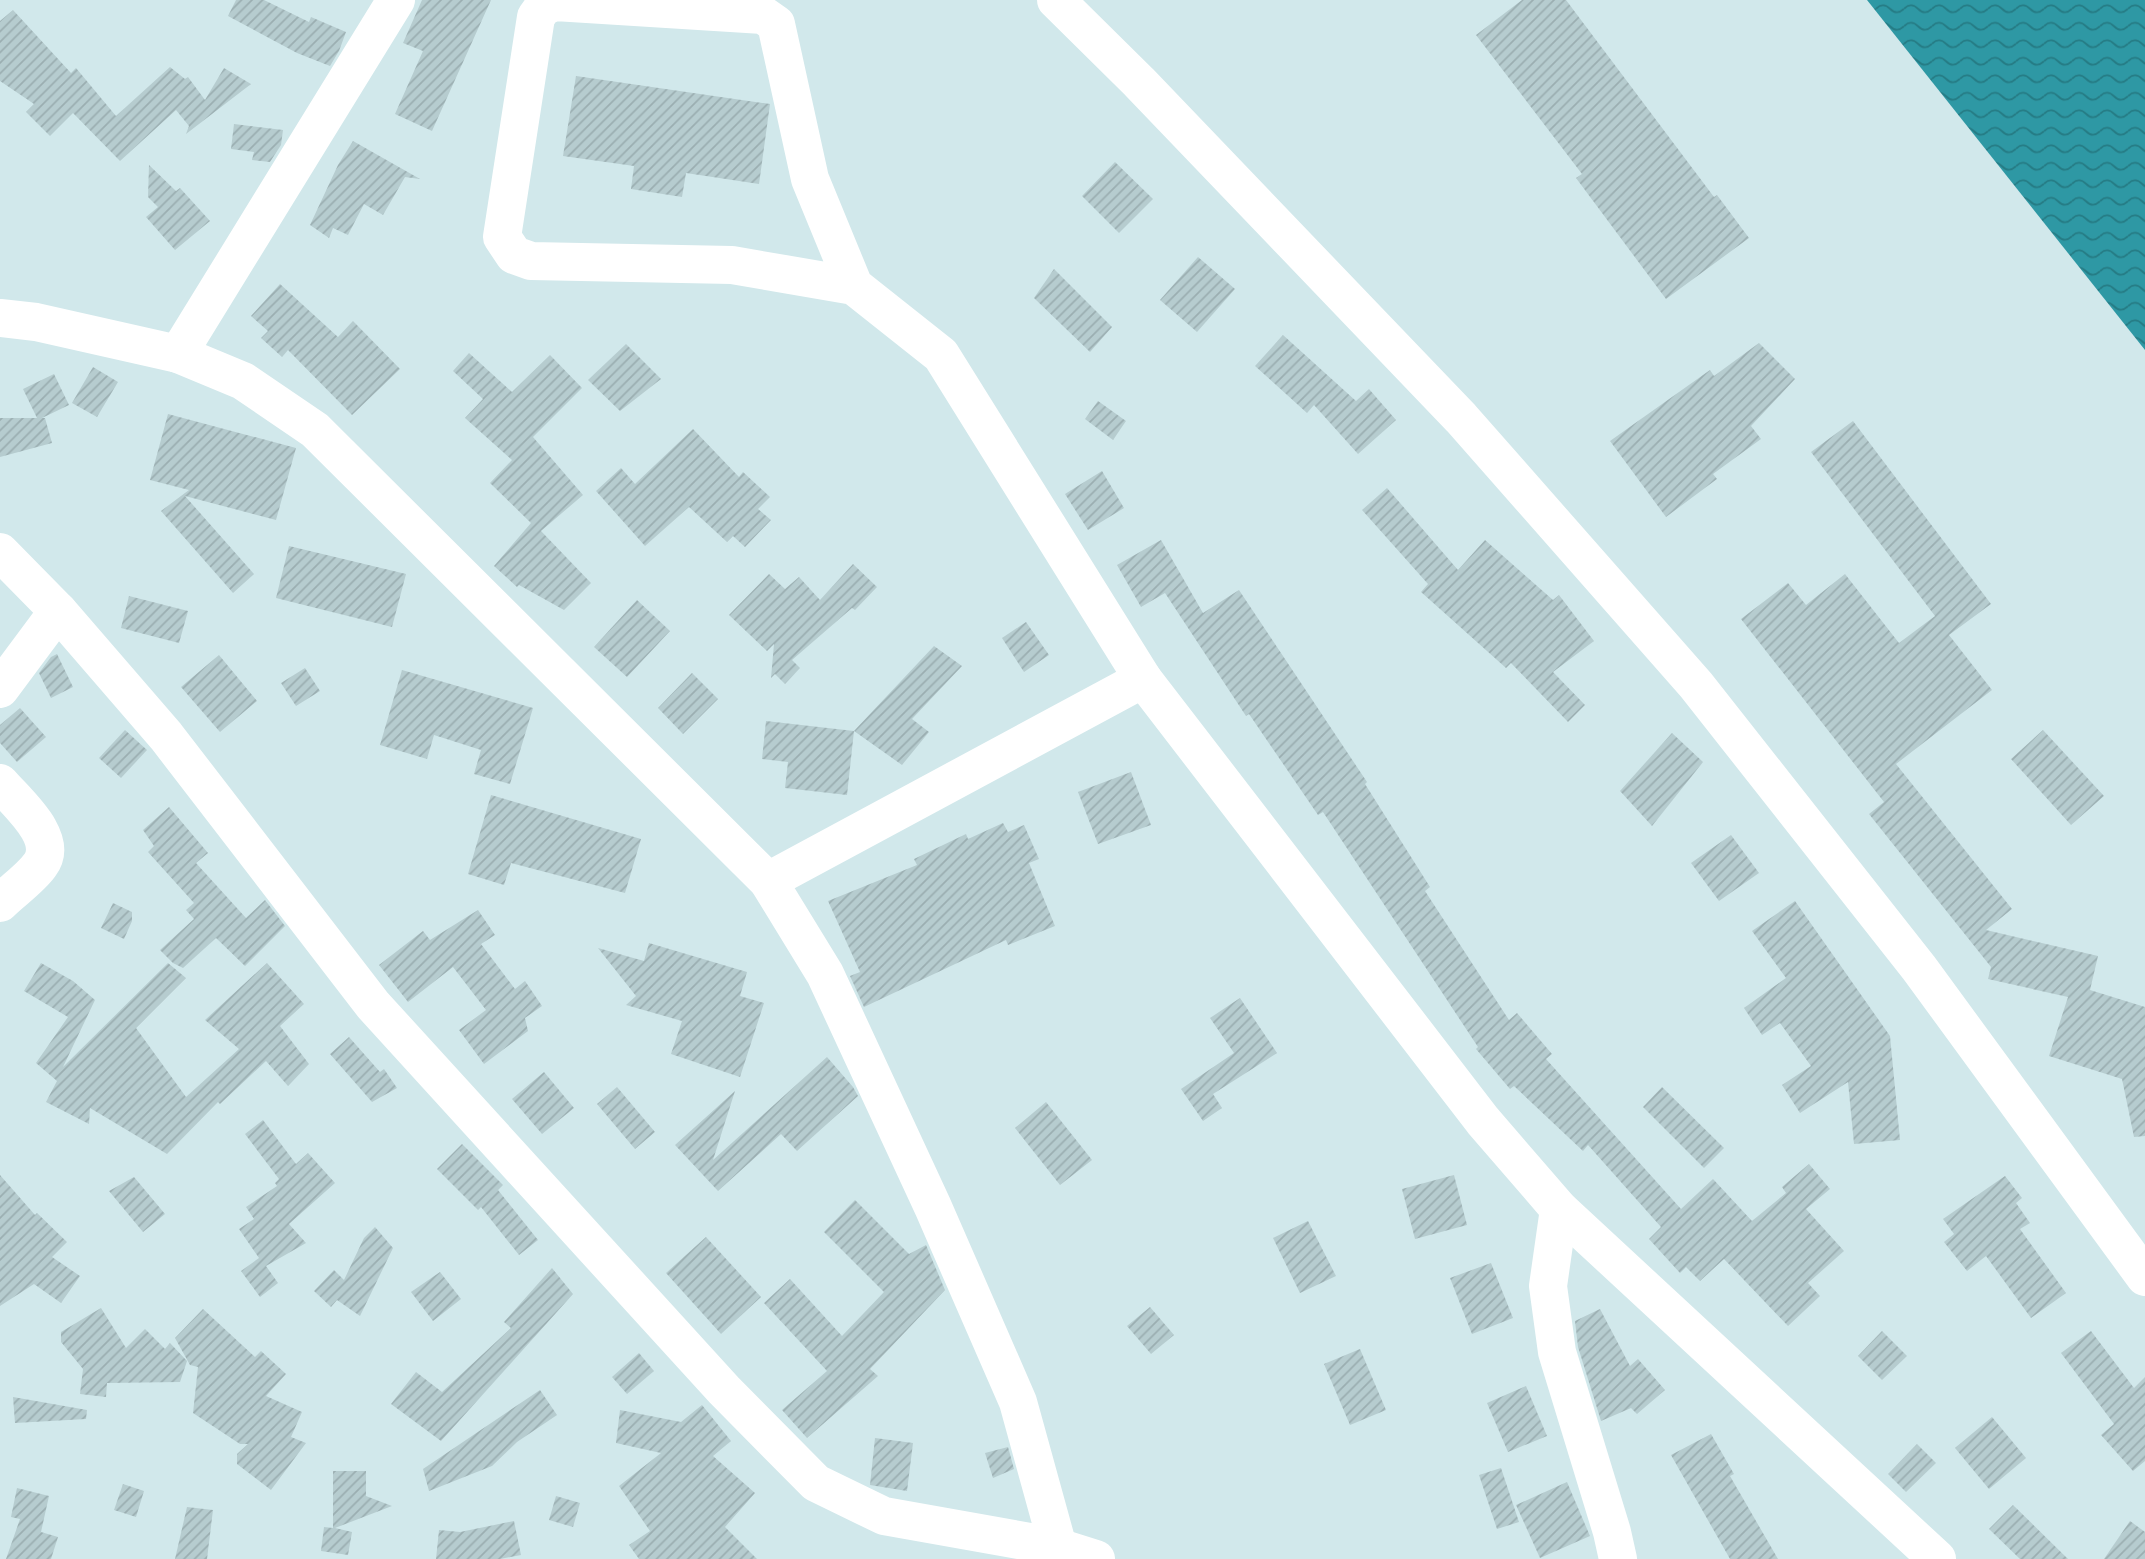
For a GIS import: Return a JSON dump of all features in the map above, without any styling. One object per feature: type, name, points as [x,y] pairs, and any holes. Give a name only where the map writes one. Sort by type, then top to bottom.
[{"type":"street","points":[[178,354],[396,0]]},
{"type":"street","points":[[1056,0],[1139,82],[1461,418],[1696,685],[1919,968],[2145,1277]]},
{"type":"street","points":[[854,286],[810,179],[776,24],[763,15],[555,2],[543,7],[536,18],[502,237],[514,256],[531,261],[732,265],[854,286],[941,355],[1143,679],[1483,1121],[1559,1209],[1937,1559]]},
{"type":"street","points":[[0,318],[36,322],[178,354],[243,381],[315,430],[768,881],[825,974],[933,1207],[1013,1390],[1058,1547]]},
{"type":"street","points":[[0,552],[58,611],[166,736],[373,1004],[724,1390],[816,1483],[884,1516],[1058,1547],[1096,1559]]},
{"type":"street","points":[[0,689],[58,611]]},
{"type":"street","points":[[768,881],[1143,679]]},
{"type":"street","points":[[0,783],[41,831],[45,850],[41,864],[0,903]]},
{"type":"street","points":[[1559,1209],[1548,1286],[1557,1352],[1618,1559]]},
{"type":"water","points":[[1867,0],[2145,0],[2145,350]]},
{"type":"building","points":[[236,0],[264,0],[309,22],[311,17],[346,32],[339,51],[330,66],[297,53],[228,16]]},
{"type":"building","points":[[422,0],[491,0],[432,131],[395,114],[423,51],[403,43]]},
{"type":"building","points":[[1522,0],[1566,0],[1714,197],[1717,195],[1749,238],[1666,299],[1576,178],[1582,174],[1476,35]]},
{"type":"building","points":[[13,10],[71,73],[76,68],[116,116],[170,67],[185,79],[188,77],[205,100],[224,68],[251,84],[186,134],[189,126],[176,110],[120,161],[73,113],[50,136],[26,112],[34,104],[0,81],[0,21]]},
{"type":"building","points":[[576,76],[770,104],[759,184],[686,173],[682,197],[631,189],[634,166],[563,156]]},
{"type":"building","points":[[234,124],[283,130],[281,145],[270,162],[252,160],[254,152],[231,149]]},
{"type":"building","points":[[353,141],[420,179],[405,177],[383,215],[364,204],[348,235],[333,228],[329,238],[310,225],[338,165]]},
{"type":"building","points":[[1115,162],[1153,199],[1119,233],[1082,196]]},
{"type":"building","points":[[149,165],[176,191],[180,188],[210,221],[175,250],[146,217],[158,207],[148,197]]},
{"type":"building","points":[[1198,257],[1235,289],[1197,332],[1160,300]]},
{"type":"building","points":[[1054,269],[1112,327],[1090,352],[1034,298]]},
{"type":"building","points":[[280,284],[338,337],[353,321],[400,369],[352,415],[288,350],[282,357],[261,338],[268,331],[251,316]]},
{"type":"building","points":[[1283,335],[1356,401],[1369,389],[1396,420],[1358,454],[1314,405],[1307,413],[1255,366]]},
{"type":"building","points":[[1759,343],[1795,379],[1751,426],[1761,439],[1713,474],[1717,479],[1666,517],[1610,441],[1710,370],[1714,376]]},
{"type":"building","points":[[626,344],[661,379],[620,411],[588,380]]},
{"type":"building","points":[[469,353],[512,392],[550,355],[582,388],[533,437],[583,495],[541,531],[591,583],[564,610],[519,585],[517,587],[494,566],[531,523],[490,483],[512,460],[465,418],[483,399],[453,371]]},
{"type":"building","points":[[93,367],[118,382],[97,417],[72,403]]},
{"type":"building","points":[[54,374],[69,405],[42,418],[45,418],[52,443],[0,457],[0,418],[37,418],[23,389]]},
{"type":"building","points":[[1098,401],[1126,421],[1113,440],[1085,419]]},
{"type":"building","points":[[168,414],[296,448],[276,520],[185,496],[254,574],[233,593],[161,511],[189,490],[150,480]]},
{"type":"building","points":[[1853,421],[1991,604],[1949,635],[1992,690],[1896,764],[2012,909],[1986,930],[2098,956],[2090,990],[2145,1007],[2145,1136],[2134,1137],[2122,1079],[2049,1056],[2068,997],[1988,979],[1991,967],[1869,814],[1884,802],[1741,619],[1788,583],[1806,605],[1845,574],[1899,643],[1935,616],[1811,452]]},
{"type":"building","points":[[693,429],[739,477],[743,472],[770,497],[758,509],[771,520],[745,547],[733,536],[727,542],[689,507],[645,546],[596,491],[621,468],[635,484]]},
{"type":"building","points":[[1102,471],[1124,508],[1088,530],[1065,494]]},
{"type":"building","points":[[1387,488],[1458,570],[1485,540],[1553,600],[1559,595],[1594,641],[1553,672],[1585,705],[1568,722],[1511,663],[1506,668],[1421,592],[1428,584],[1362,510]]},
{"type":"building","points":[[1161,540],[1203,613],[1239,590],[1367,782],[1365,784],[1430,887],[1425,891],[1509,1020],[1517,1013],[1552,1054],[1546,1059],[1681,1209],[1713,1179],[1752,1221],[1786,1193],[1782,1187],[1809,1164],[1830,1189],[1806,1209],[1844,1251],[1808,1283],[1820,1296],[1788,1326],[1724,1259],[1700,1281],[1686,1267],[1680,1273],[1649,1239],[1661,1227],[1588,1145],[1583,1151],[1514,1086],[1510,1089],[1476,1049],[1478,1047],[1323,812],[1318,815],[1249,714],[1246,716],[1165,593],[1141,607],[1117,565]]},
{"type":"building","points":[[289,546],[406,574],[392,627],[276,598]]},
{"type":"building","points":[[853,564],[877,587],[855,610],[852,608],[792,660],[800,668],[785,684],[775,674],[771,678],[774,644],[767,651],[729,615],[769,574],[785,589],[799,577],[820,600]]},
{"type":"building","points":[[129,596],[188,611],[179,643],[121,628]]},
{"type":"building","points":[[637,600],[670,631],[627,677],[594,647]]},
{"type":"building","points":[[1026,622],[1049,655],[1024,672],[1002,638]]},
{"type":"building","points":[[934,646],[962,666],[912,719],[929,732],[902,765],[854,731]]},
{"type":"building","points":[[57,654],[73,687],[51,698],[39,673],[51,657]]},
{"type":"building","points":[[219,655],[257,701],[220,732],[181,687]]},
{"type":"building","points":[[305,668],[320,691],[296,706],[281,683]]},
{"type":"building","points":[[402,670],[533,708],[510,784],[474,774],[481,750],[434,735],[427,759],[380,745]]},
{"type":"building","points":[[692,673],[718,699],[683,734],[658,708]]},
{"type":"building","points":[[20,708],[46,737],[17,762],[0,743],[0,725]]},
{"type":"building","points":[[766,721],[854,731],[847,795],[785,788],[788,762],[762,759]]},
{"type":"building","points":[[125,730],[147,750],[121,778],[99,758]]},
{"type":"building","points":[[2043,730],[2104,796],[2071,825],[2011,759]]},
{"type":"building","points":[[1672,733],[1703,762],[1652,826],[1620,791]]},
{"type":"building","points":[[1131,772],[1151,825],[1098,844],[1078,792]]},
{"type":"building","points":[[491,795],[641,839],[625,893],[511,863],[504,885],[468,874]]},
{"type":"building","points":[[169,807],[208,853],[196,863],[246,918],[265,900],[285,926],[245,966],[216,938],[183,968],[173,963],[160,950],[194,919],[186,910],[194,903],[148,852],[154,846],[143,830]]},
{"type":"building","points":[[1003,823],[1008,832],[1024,825],[1039,859],[1029,863],[1055,926],[1008,945],[1006,940],[864,1007],[850,976],[860,972],[828,901],[917,865],[914,859],[966,834],[968,839]]},
{"type":"building","points":[[1731,835],[1759,873],[1719,901],[1691,863]]},
{"type":"building","points":[[1795,901],[1890,1036],[1900,1140],[1854,1144],[1848,1082],[1800,1113],[1782,1085],[1811,1066],[1780,1023],[1762,1035],[1744,1008],[1786,978],[1752,931]]},
{"type":"building","points":[[113,903],[132,912],[132,921],[124,939],[101,928]]},
{"type":"building","points":[[478,910],[495,935],[481,944],[515,989],[525,981],[542,1006],[525,1018],[528,1031],[484,1064],[459,1030],[486,1010],[453,967],[408,1002],[379,965],[423,931],[430,940]]},
{"type":"building","points":[[649,943],[747,972],[740,996],[764,1003],[740,1077],[671,1054],[682,1021],[626,1005],[636,996],[598,948],[644,961]]},
{"type":"building","points":[[41,963],[73,981],[95,1000],[63,1067],[168,963],[186,978],[136,1028],[186,1097],[239,1049],[205,1020],[267,963],[304,1004],[280,1026],[309,1064],[288,1086],[266,1061],[220,1104],[218,1102],[167,1154],[90,1108],[89,1124],[46,1102],[57,1081],[36,1063],[68,1017],[24,991]]},
{"type":"building","points":[[1240,998],[1277,1053],[1213,1094],[1222,1108],[1203,1121],[1181,1089],[1234,1053],[1210,1018]]},
{"type":"building","points":[[349,1037],[380,1072],[384,1069],[397,1088],[372,1102],[330,1054]]},
{"type":"building","points":[[827,1057],[858,1096],[797,1151],[781,1134],[718,1191],[675,1145],[735,1091],[713,1160]]},
{"type":"building","points":[[544,1072],[574,1108],[542,1134],[512,1099]]},
{"type":"building","points":[[617,1087],[655,1132],[635,1149],[597,1104]]},
{"type":"building","points":[[1662,1087],[1724,1148],[1704,1168],[1643,1107]]},
{"type":"building","points":[[1046,1102],[1092,1160],[1060,1185],[1015,1128]]},
{"type":"building","points":[[263,1120],[296,1164],[308,1153],[335,1183],[289,1224],[306,1243],[266,1266],[278,1283],[260,1297],[241,1271],[259,1258],[239,1229],[254,1219],[246,1207],[277,1186],[275,1183],[279,1179],[245,1134]]},
{"type":"building","points":[[462,1144],[503,1185],[498,1190],[538,1240],[519,1255],[481,1207],[478,1210],[437,1169]]},
{"type":"building","points":[[0,1175],[35,1215],[37,1213],[67,1242],[52,1257],[80,1276],[61,1303],[34,1284],[0,1306]]},
{"type":"building","points":[[1454,1175],[1467,1225],[1415,1239],[1402,1189]]},
{"type":"building","points":[[2005,1176],[2022,1198],[2016,1203],[2030,1223],[2020,1229],[2066,1293],[2031,1318],[1986,1256],[1967,1271],[1944,1242],[1954,1234],[1943,1219]]},
{"type":"building","points":[[134,1177],[165,1214],[143,1232],[109,1191]]},
{"type":"building","points":[[855,1200],[909,1254],[926,1245],[945,1290],[870,1369],[878,1376],[807,1438],[782,1410],[827,1371],[764,1303],[790,1279],[842,1336],[884,1292],[824,1232]]},
{"type":"building","points":[[1308,1221],[1336,1276],[1300,1293],[1273,1238]]},
{"type":"building","points":[[375,1227],[393,1248],[360,1316],[337,1300],[331,1307],[314,1291],[334,1270],[344,1280],[364,1238]]},
{"type":"building","points":[[706,1237],[761,1297],[721,1334],[666,1273]]},
{"type":"building","points":[[1491,1263],[1513,1318],[1472,1334],[1450,1278]]},
{"type":"building","points":[[552,1268],[573,1294],[441,1441],[391,1404],[416,1372],[442,1392],[511,1328],[504,1322]]},
{"type":"building","points":[[440,1272],[461,1299],[433,1321],[411,1292]]},
{"type":"building","points":[[1150,1307],[1174,1335],[1151,1354],[1127,1326]]},
{"type":"building","points":[[101,1308],[126,1348],[145,1329],[165,1349],[170,1343],[187,1361],[180,1382],[107,1383],[106,1397],[80,1394],[83,1369],[61,1342],[61,1332]]},
{"type":"building","points":[[203,1309],[255,1357],[261,1351],[286,1374],[266,1396],[302,1412],[291,1437],[306,1443],[271,1490],[237,1464],[237,1454],[248,1444],[240,1444],[193,1413],[198,1367],[190,1365],[175,1338]]},
{"type":"building","points":[[1600,1309],[1630,1366],[1638,1359],[1665,1390],[1637,1414],[1631,1408],[1601,1421],[1578,1347],[1575,1321]]},
{"type":"building","points":[[1882,1331],[1907,1356],[1882,1380],[1858,1356]]},
{"type":"building","points":[[2091,1331],[2134,1388],[2145,1377],[2145,1461],[2133,1471],[2101,1435],[2114,1424],[2061,1353]]},
{"type":"building","points":[[1360,1349],[1386,1410],[1350,1425],[1324,1364]]},
{"type":"building","points":[[639,1353],[654,1371],[627,1394],[612,1377]]},
{"type":"building","points":[[1526,1386],[1547,1436],[1508,1452],[1487,1403]]},
{"type":"building","points":[[540,1390],[557,1415],[517,1442],[492,1466],[429,1491],[423,1469]]},
{"type":"building","points":[[13,1397],[87,1410],[86,1419],[15,1423]]},
{"type":"building","points":[[702,1405],[731,1441],[713,1456],[755,1493],[725,1527],[757,1559],[639,1559],[629,1545],[650,1531],[619,1486],[661,1453],[616,1443],[620,1410],[681,1422]]},
{"type":"building","points":[[1992,1417],[2026,1458],[1989,1489],[1955,1448]]},
{"type":"building","points":[[1711,1434],[1734,1474],[1730,1476],[1778,1559],[1730,1559],[1671,1455]]},
{"type":"building","points":[[875,1438],[913,1443],[907,1491],[870,1485]]},
{"type":"building","points":[[1917,1444],[1936,1463],[1906,1492],[1888,1474]]},
{"type":"building","points":[[1008,1447],[1014,1469],[993,1478],[985,1453]]},
{"type":"building","points":[[1501,1468],[1519,1522],[1497,1529],[1479,1475]]},
{"type":"building","points":[[333,1471],[366,1471],[366,1496],[392,1506],[335,1528],[352,1532],[348,1555],[321,1551],[324,1527],[333,1528]]},
{"type":"building","points":[[1567,1482],[1590,1536],[1540,1558],[1516,1505]]},
{"type":"building","points":[[123,1484],[144,1491],[136,1517],[114,1510]]},
{"type":"building","points":[[17,1488],[49,1496],[41,1532],[58,1537],[51,1559],[6,1559],[20,1519],[11,1517]]},
{"type":"building","points":[[556,1496],[580,1503],[573,1527],[549,1520]]},
{"type":"building","points":[[2013,1505],[2068,1559],[2020,1559],[1989,1529]]},
{"type":"building","points":[[187,1507],[213,1510],[207,1559],[175,1559]]},
{"type":"building","points":[[514,1521],[521,1555],[500,1559],[436,1559],[439,1530],[460,1532]]},
{"type":"building","points":[[2130,1521],[2145,1532],[2145,1559],[2104,1559]]}]
